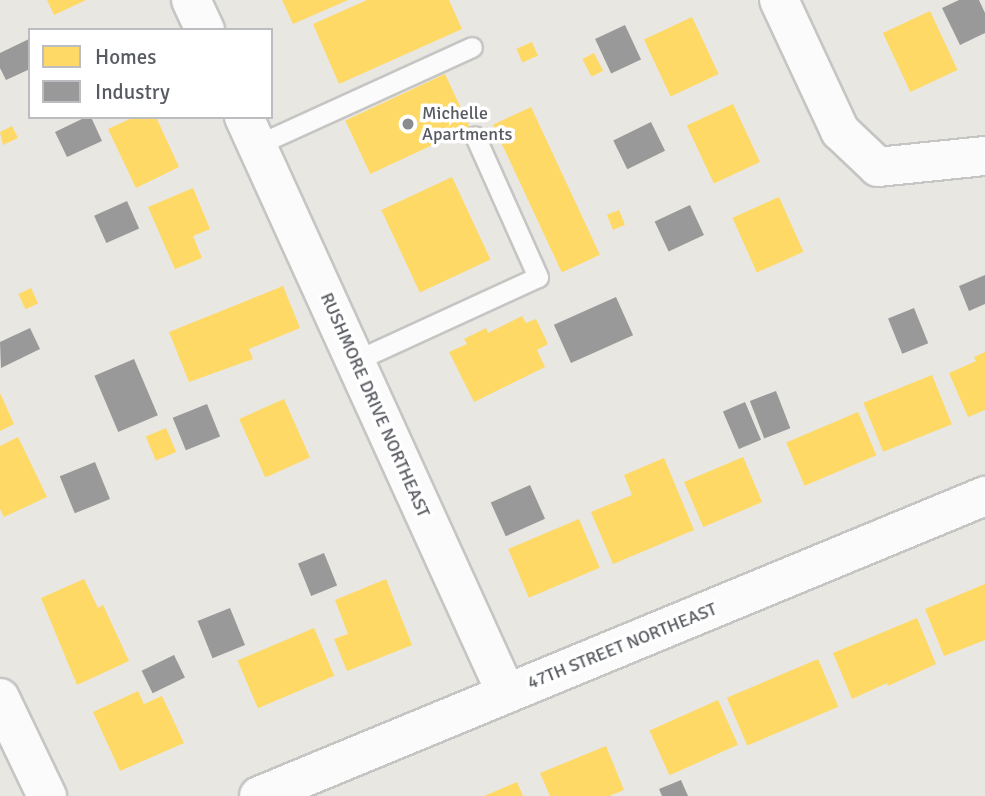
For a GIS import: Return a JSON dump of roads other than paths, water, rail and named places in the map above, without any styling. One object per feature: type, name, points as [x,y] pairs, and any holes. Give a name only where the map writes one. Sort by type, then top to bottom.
[{"type":"street","points":[[191,0],[204,28]]},
{"type":"street","points":[[779,0],[839,131],[877,167],[931,164],[985,156]]},
{"type":"street","name":"RUSHMORE DRIVE NORTHEAST","points":[[251,131],[506,693]]},
{"type":"street","name":"47TH STREET NORTHEAST","points":[[259,796],[985,496]]},
{"type":"street","points":[[0,698],[47,796]]},
{"type":"lane","points":[[251,131],[472,47]]},
{"type":"lane","points":[[355,361],[538,278],[475,136]]},
{"type":"place","name":"Michelle Apartments","points":[[408,124]]}]
